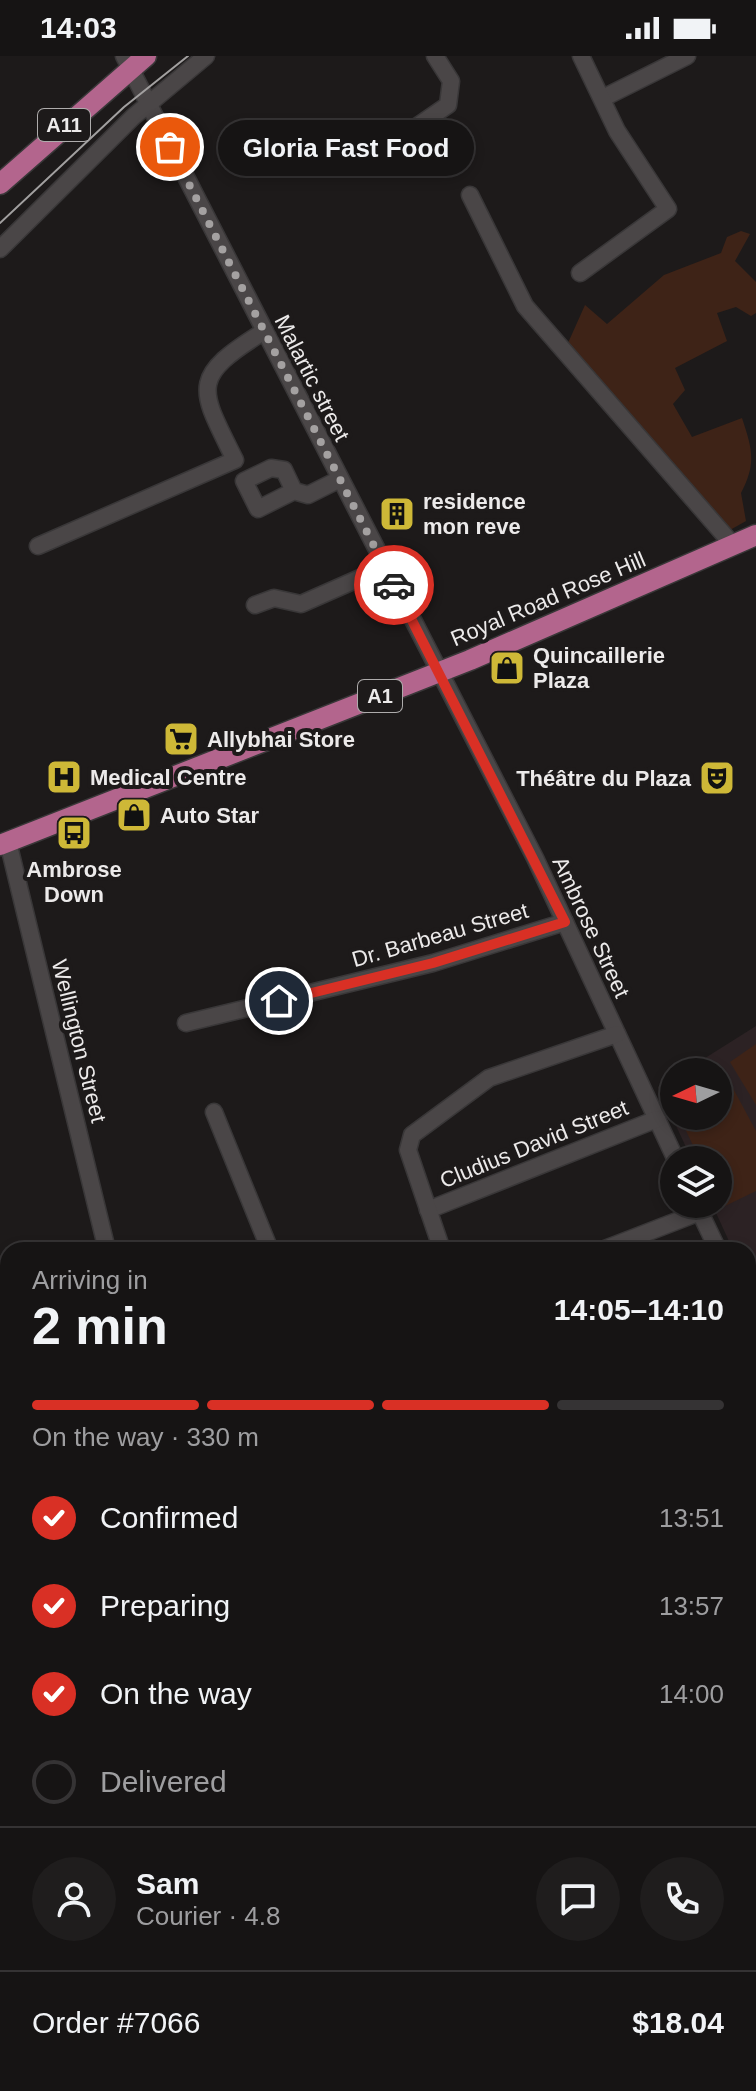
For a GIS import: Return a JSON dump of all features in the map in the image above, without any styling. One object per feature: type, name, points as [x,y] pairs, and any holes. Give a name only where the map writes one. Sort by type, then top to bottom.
[{"type":"main road","name":"A11","points":[[0,184],[133,60]]},
{"type":"main road","name":"Royal Road Rose Hill","points":[[4,844],[438,673],[756,535]]},
{"type":"street","points":[[0,249],[148,104],[206,56]]},
{"type":"street","points":[[374,156],[448,105],[451,81],[435,56]]},
{"type":"street","points":[[580,273],[668,209],[617,131],[581,56]]},
{"type":"street","points":[[603,98],[687,56]]},
{"type":"street","name":"Malartic street","points":[[133,60],[148,104],[438,673]]},
{"type":"street","points":[[470,195],[525,306],[733,545]]},
{"type":"street","points":[[263,332],[234,349],[208,383],[205,399],[258,509],[294,491],[308,495],[340,479]]},
{"type":"street","points":[[38,546],[235,460]]},
{"type":"street","points":[[244,481],[271,468],[284,470],[294,491]]},
{"type":"street","points":[[255,605],[274,598],[301,604],[385,567]]},
{"type":"street","name":"Ambrose Street","points":[[438,673],[565,922],[670,1146]]},
{"type":"street","name":"Wellington Street","points":[[4,844],[105,1242]]},
{"type":"street","name":"Dr. Barbeau Street","points":[[186,1023],[433,963],[565,922]]},
{"type":"street","points":[[439,1242],[408,1150],[412,1135],[489,1078],[617,1034]]},
{"type":"street","points":[[214,1112],[267,1242]]},
{"type":"street","name":"Cludius David Street","points":[[428,1210],[657,1119]]},
{"type":"street","points":[[620,1242],[675,1218]]},
{"type":"street","points":[[703,1218],[714,1242]]},
{"type":"shaded area","points":[[741,231],[750,234],[735,261],[756,282],[756,313],[751,316],[736,307],[717,313],[727,341],[675,368],[685,390],[673,404],[692,437],[742,418],[751,457],[749,474],[741,493],[746,521],[730,530],[568,343],[585,305],[607,324],[664,275],[721,253],[727,237]]},
{"type":"shaded area","points":[[756,1026],[756,1242],[729,1242],[718,1218],[732,1218],[732,1146],[685,1146],[678,1130],[732,1130],[732,1058],[705,1058]]},
{"type":"shaded area","points":[[756,1044],[756,1105],[732,1065],[732,1061]]},
{"type":"shaded area","points":[[732,1086],[756,1131],[756,1191],[732,1203],[732,1146],[693,1146],[686,1130],[732,1130]]},
{"type":"tram line","points":[[0,223],[124,107],[188,56]]},
{"type":"way so far","points":[[170,147],[394,585]]},
{"type":"place","name":"Gloria Fast Food","points":[[170,147]]},
{"type":"place","name":"residence mon reve","points":[[397,514]]},
{"type":"place","name":"Quincaillerie Plaza","points":[[507,668]]},
{"type":"place","name":"Allybhai Store","points":[[181,739]]},
{"type":"place","name":"Medical Centre","points":[[64,777]]},
{"type":"place","name":"Théâtre du Plaza","points":[[717,778]]},
{"type":"place","name":"Auto Star","points":[[134,815]]},
{"type":"place","name":"Ambrose Down","points":[[74,833]]},
{"type":"route","points":[[279,1001],[433,963],[565,922],[394,585]]}]
